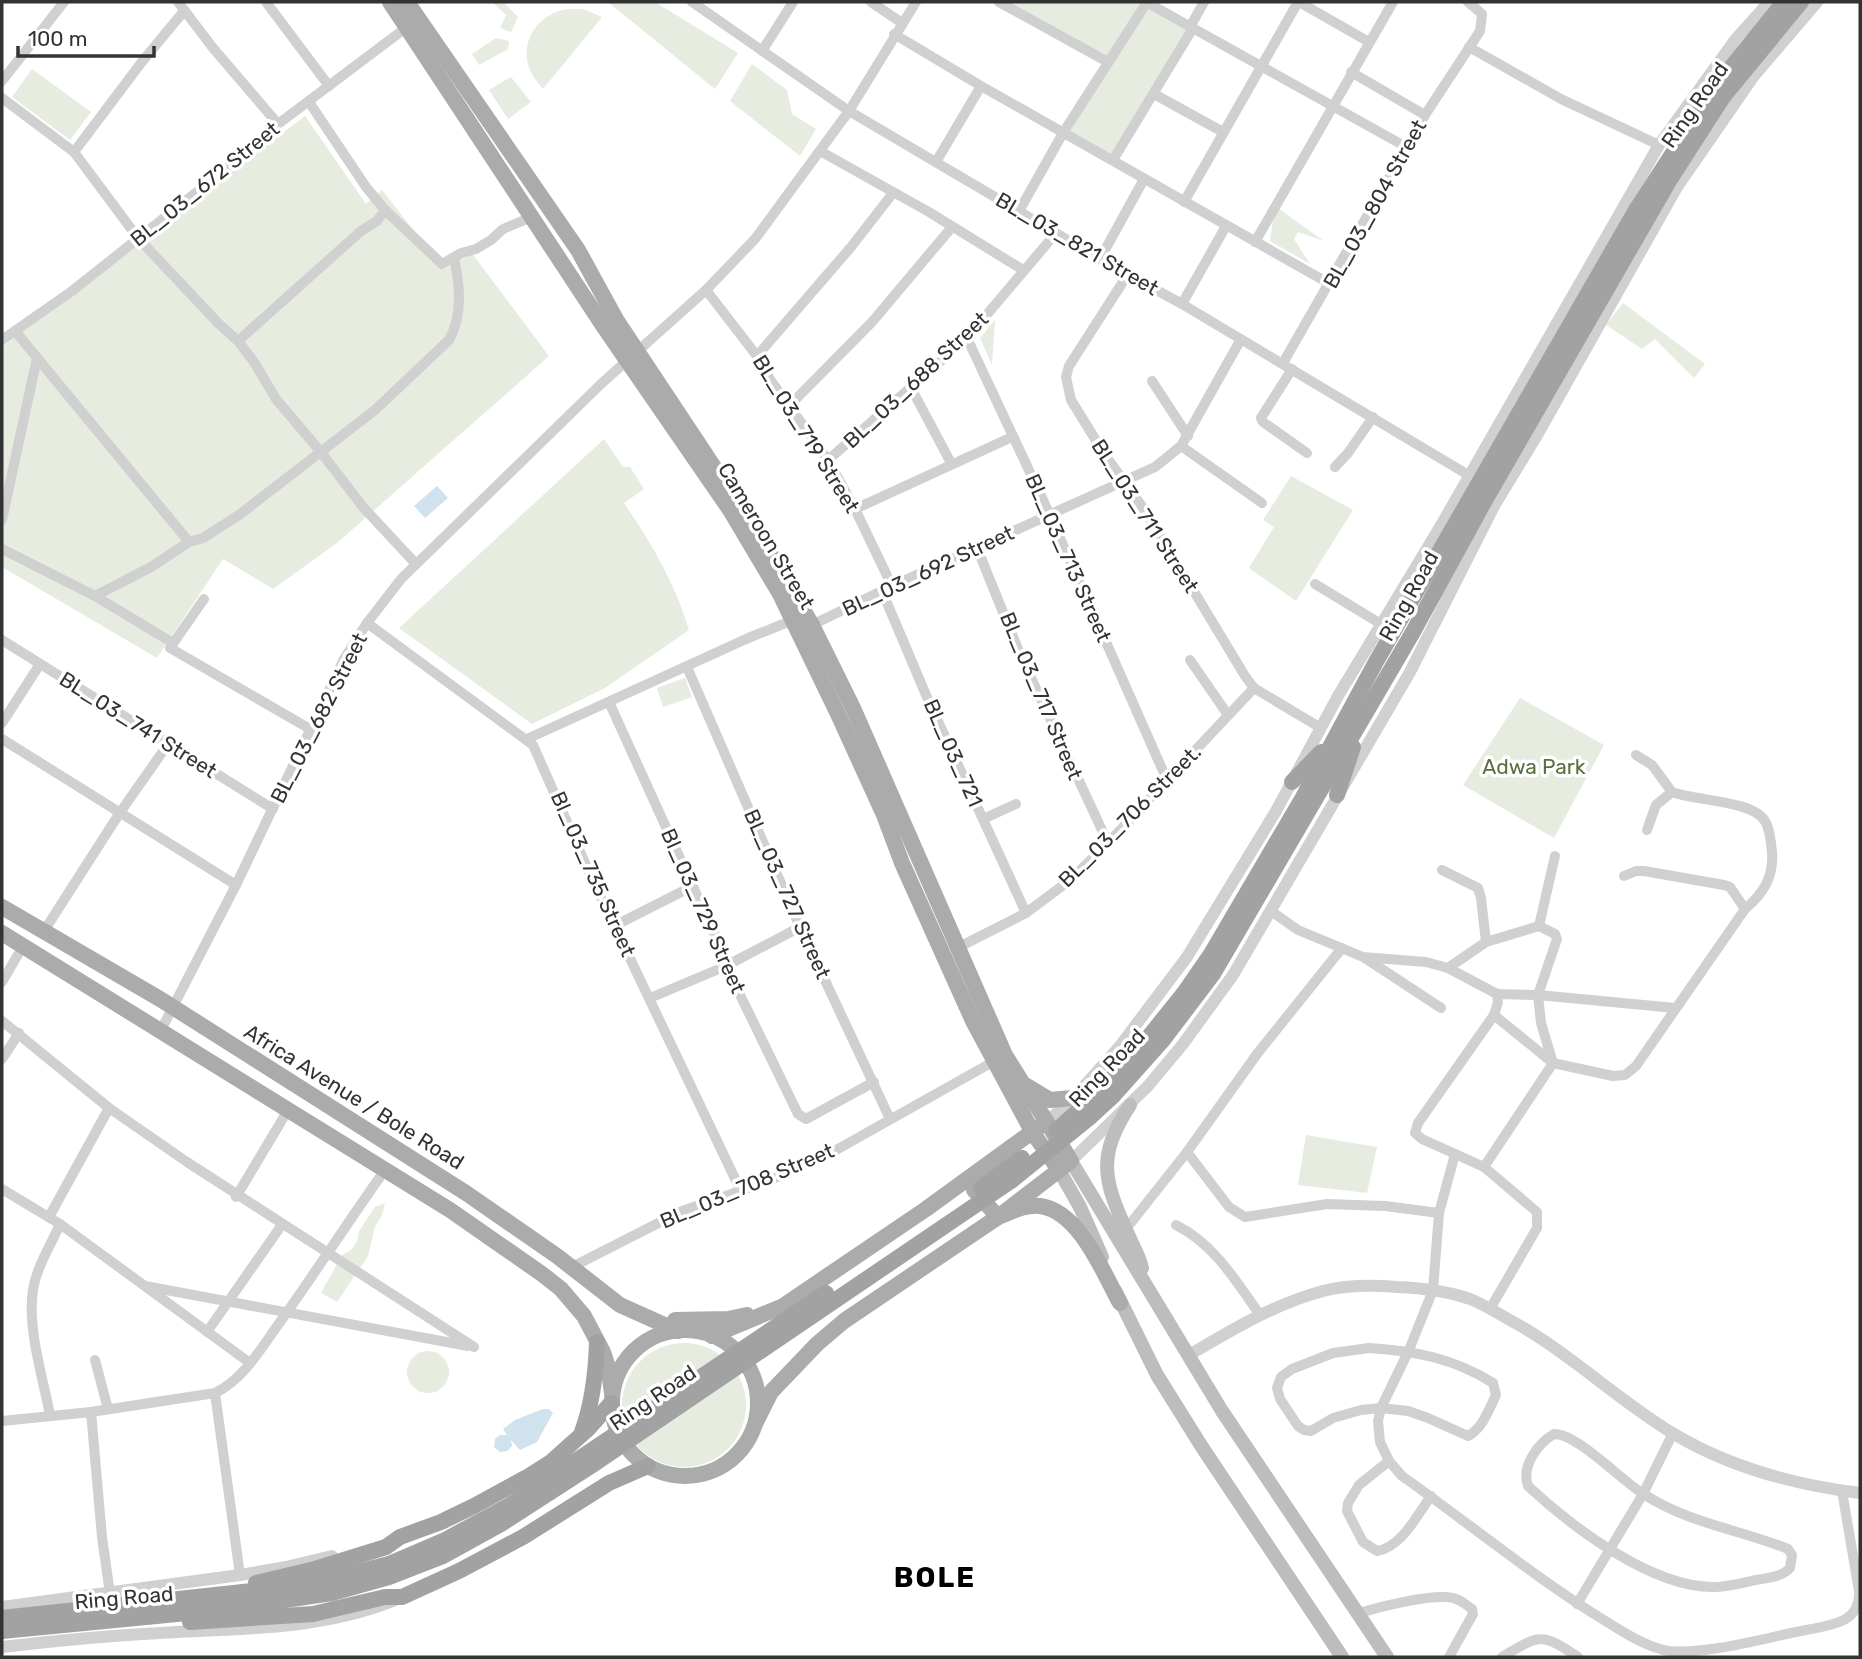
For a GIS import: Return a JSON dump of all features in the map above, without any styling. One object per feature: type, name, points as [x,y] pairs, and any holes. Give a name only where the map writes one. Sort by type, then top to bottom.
[{"type":"highway","name":"Ring Road","points":[[2,1618],[162,1599],[307,1586],[389,1571],[443,1556],[501,1524],[578,1475],[1011,1181],[1089,1118],[1114,1095],[1163,1040],[1206,983],[1307,801],[1377,660],[1641,202],[1717,85],[1784,2]]},
{"type":"highway","name":"Ring Road","points":[[1307,801],[1363,718],[1419,622],[1490,491],[1669,180],[1723,97],[1801,2]]},
{"type":"highway","points":[[1337,795],[1363,718]]},
{"type":"highway","points":[[1292,782],[1343,726]]},
{"type":"highway","points":[[580,1435],[591,1405],[597,1342]]},
{"type":"highway","points":[[239,1593],[259,1581],[315,1569],[386,1547],[400,1536],[441,1522],[529,1476],[551,1462],[580,1435],[612,1398]]},
{"type":"highway","points":[[110,1620],[140,1623],[269,1618],[313,1614],[385,1597],[402,1597],[459,1571],[522,1537],[609,1483],[648,1466]]},
{"type":"highway","name":"Ring Road","points":[[2,1631],[260,1604],[332,1593],[389,1571]]},
{"type":"main road","name":"Cameroon Street","points":[[390,2],[407,27],[449,76],[578,250],[633,356],[780,594],[845,711],[957,948],[980,1018]]},
{"type":"main road","name":"Cameroon Street","points":[[407,2],[532,217],[763,541],[812,625],[907,874],[999,1058],[1039,1127]]},
{"type":"main road","name":"Africa Avenue / Bole Road","points":[[2,907],[174,1008],[467,1193],[572,1267],[620,1305],[678,1331]]},
{"type":"main road","points":[[2,933],[450,1210],[561,1289],[584,1316],[609,1370],[614,1422],[621,1440],[633,1455],[648,1466],[668,1475],[692,1476],[715,1470],[734,1457],[748,1439],[758,1405],[756,1387],[750,1371],[728,1345],[712,1336],[678,1331],[659,1335],[627,1358],[617,1375],[612,1398]]},
{"type":"main road","name":"Cameroon Street","points":[[999,1058],[1016,1074],[1039,1127]]},
{"type":"main road","points":[[1016,1074],[1033,1092],[1042,1097],[1057,1100],[1072,1098]]},
{"type":"main road","points":[[1130,1105],[1110,1142],[1106,1163],[1108,1184],[1141,1263],[1148,1289]]},
{"type":"main road","points":[[1039,1127],[1148,1289],[1222,1411],[1387,1657]]},
{"type":"main road","name":"Ring Road","points":[[712,1336],[783,1306],[966,1181],[1039,1127]]},
{"type":"main road","points":[[1065,1166],[1120,1303]]},
{"type":"main road","name":"Ring Road","points":[[755,1422],[771,1392],[817,1344],[844,1321],[999,1217],[1065,1166]]},
{"type":"main road","points":[[966,1181],[999,1217],[1021,1208],[1038,1206],[1057,1210],[1069,1219],[1120,1303],[1157,1375],[1342,1657]]},
{"type":"main road","points":[[653,1319],[687,1321],[728,1318],[783,1306]]},
{"type":"street","points":[[2,81],[64,2]]},
{"type":"street","points":[[266,2],[329,86]]},
{"type":"street","name":"BL_03_821 Street","points":[[692,2],[849,111],[1283,363],[1470,476]]},
{"type":"street","points":[[762,51],[793,2]]},
{"type":"street","points":[[871,2],[902,23]]},
{"type":"street","name":"BL_03_682 Street","points":[[160,1032],[236,885],[344,659],[386,597],[416,564],[602,383],[706,290],[755,239],[849,111],[916,2]]},
{"type":"street","points":[[999,2],[1108,62]]},
{"type":"street","points":[[1018,211],[1063,133],[1146,2],[1408,148]]},
{"type":"street","points":[[1113,160],[1154,94],[1204,2]]},
{"type":"street","points":[[1184,202],[1298,2],[1369,41]]},
{"type":"street","points":[[1255,242],[1392,2]]},
{"type":"street","name":"BL_03_804 Street","points":[[1283,363],[1425,115],[1480,31],[1482,14],[1468,2]]},
{"type":"street","name":"Ring Road","points":[[1039,1127],[1072,1098],[1121,1046],[1187,957],[1470,476],[1659,145],[1735,40],[1769,2]]},
{"type":"street","name":"Ring Road","points":[[1065,1166],[1130,1105],[1170,1059],[1205,1015],[1251,946],[1410,672],[1494,506],[1677,187],[1753,77],[1817,2]]},
{"type":"street","points":[[74,152],[181,6],[278,124]]},
{"type":"street","name":"BL_03_672 Street","points":[[2,340],[72,291],[278,124],[407,27]]},
{"type":"street","points":[[894,34],[1330,284]]},
{"type":"street","points":[[1469,47],[1561,99],[1659,145]]},
{"type":"street","points":[[1351,72],[1425,115]]},
{"type":"street","points":[[936,162],[981,86]]},
{"type":"street","points":[[1154,94],[1223,132]]},
{"type":"street","points":[[2,98],[74,152],[138,238],[238,341],[276,400],[363,507],[416,564]]},
{"type":"street","points":[[309,102],[366,187],[385,210],[442,264],[461,253],[476,249],[503,229],[532,217]]},
{"type":"street","points":[[820,151],[1023,270]]},
{"type":"street","points":[[1100,259],[1144,179]]},
{"type":"street","points":[[757,356],[851,247],[893,193]]},
{"type":"street","points":[[238,341],[361,231],[377,221],[385,210]]},
{"type":"street","points":[[1182,304],[1226,226]]},
{"type":"street","points":[[790,405],[872,321],[953,227]]},
{"type":"street","name":"BL_03_688 Street","points":[[828,460],[967,338],[1056,233]]},
{"type":"street","points":[[95,596],[150,567],[189,542],[203,538],[239,515],[375,410],[449,340],[457,324],[460,294],[454,258]]},
{"type":"street","name":"BL_03_711 Street","points":[[1128,274],[1074,356],[1066,377],[1071,400],[1105,455],[1126,482],[1254,688],[1321,728]]},
{"type":"street","name":"BL_03_719 Street","points":[[706,290],[757,356],[771,381],[828,460],[855,509],[887,589]]},
{"type":"street","points":[[15,331],[189,542]]},
{"type":"street","name":"BL_03_713 Street","points":[[967,338],[1049,513],[1167,780]]},
{"type":"street","name":"BL_03_692 Street","points":[[812,625],[1088,495],[1126,482],[1155,467],[1181,446],[1188,436],[1241,339]]},
{"type":"street","points":[[2,520],[37,358]]},
{"type":"street","points":[[1292,369],[1261,418],[1307,453]]},
{"type":"street","points":[[1153,381],[1188,436]]},
{"type":"street","points":[[910,386],[951,463]]},
{"type":"street","points":[[1335,467],[1373,417]]},
{"type":"street","points":[[855,509],[1012,437]]},
{"type":"street","points":[[1181,446],[1262,503]]},
{"type":"street","name":"BL_03_717 Street","points":[[978,548],[1020,654],[1108,843]]},
{"type":"street","points":[[2,549],[95,596],[173,643]]},
{"type":"street","points":[[1315,584],[1381,624]]},
{"type":"street","name":"BL_03_721","points":[[887,589],[926,695],[1026,913]]},
{"type":"street","points":[[204,599],[170,648],[310,729]]},
{"type":"street","points":[[527,739],[793,620]]},
{"type":"street","name":"Bl_03_735 Street","points":[[367,623],[527,739],[544,765],[614,926],[740,1189]]},
{"type":"street","name":"BL_03_741 Street","points":[[2,640],[273,809]]},
{"type":"street","points":[[1190,660],[1228,715]]},
{"type":"street","points":[[2,723],[40,664]]},
{"type":"street","name":"BL_03_727 Street","points":[[687,667],[800,927],[890,1119]]},
{"type":"street","name":"BL_03_706 Street.","points":[[957,948],[1026,913],[1070,880],[1254,688]]},
{"type":"street","name":"Bl_03_729 Street","points":[[609,702],[723,951],[726,966],[802,1118],[806,1119],[874,1082]]},
{"type":"street","points":[[2,739],[236,885]]},
{"type":"street","points":[[44,931],[119,814],[168,744]]},
{"type":"street","points":[[1494,1015],[1553,1063],[1613,1076],[1625,1075],[1636,1066],[1745,909],[1759,898],[1771,873],[1771,841],[1766,822],[1759,813],[1672,792],[1652,765],[1636,755]]},
{"type":"street","points":[[1647,830],[1656,805],[1672,792]]},
{"type":"street","points":[[983,819],[1016,804]]},
{"type":"street","points":[[1539,926],[1555,856]]},
{"type":"street","points":[[1442,870],[1478,888],[1486,942]]},
{"type":"street","points":[[1624,876],[1644,871],[1724,885],[1730,887],[1745,909]]},
{"type":"street","points":[[614,926],[693,886]]},
{"type":"street","points":[[1271,911],[1298,930],[1363,957],[1441,1008]]},
{"type":"street","points":[[1448,968],[1486,942],[1539,926],[1555,934],[1557,939],[1538,995],[1541,1023],[1553,1063],[1485,1167]]},
{"type":"street","points":[[650,998],[726,966],[800,927]]},
{"type":"street","points":[[2,982],[23,946]]},
{"type":"street","points":[[1126,1229],[1257,1054],[1342,948]]},
{"type":"street","points":[[1363,957],[1426,962],[1448,968],[1497,994],[1538,995],[1675,1009]]},
{"type":"street","points":[[1490,1309],[1536,1228],[1537,1213],[1485,1167],[1422,1139],[1415,1133],[1418,1124],[1494,1015],[1498,1002],[1497,994]]},
{"type":"street","points":[[2,1021],[109,1108],[187,1162],[474,1347]]},
{"type":"street","points":[[2,1059],[19,1033]]},
{"type":"street","name":"BL_03_708 Street","points":[[572,1267],[681,1211],[766,1182],[828,1154],[999,1058]]},
{"type":"street","points":[[49,1217],[109,1108]]},
{"type":"street","points":[[236,1197],[288,1110]]},
{"type":"street","points":[[1186,1152],[1229,1207],[1245,1217],[1327,1204],[1385,1206],[1439,1213]]},
{"type":"street","points":[[1455,1154],[1439,1213],[1433,1290],[1409,1350],[1381,1408],[1378,1421],[1380,1442],[1389,1461],[1402,1476],[1577,1604],[1642,1641],[1667,1651],[1693,1651],[1828,1626],[1851,1616],[1860,1603],[1856,1564],[1842,1491]]},
{"type":"street","points":[[2,1421],[91,1412],[215,1393],[234,1381],[327,1257],[386,1170]]},
{"type":"street","points":[[2,1189],[60,1224],[250,1363]]},
{"type":"street","points":[[236,1197],[474,1347]]},
{"type":"street","points":[[236,1197],[327,1257]]},
{"type":"street","points":[[50,1415],[32,1320],[32,1300],[37,1275],[60,1224]]},
{"type":"street","points":[[1177,1225],[1208,1246],[1260,1315]]},
{"type":"street","points":[[207,1332],[281,1227]]},
{"type":"street","points":[[145,1286],[474,1347]]},
{"type":"street","points":[[1189,1355],[1260,1315],[1302,1297],[1353,1286],[1433,1290],[1471,1300],[1545,1340],[1673,1433],[1709,1452],[1757,1471],[1806,1485],[1860,1493]]},
{"type":"street","points":[[1369,1348],[1409,1350],[1466,1367],[1493,1383],[1496,1395],[1474,1433],[1468,1436],[1408,1411],[1381,1408],[1349,1413],[1311,1430],[1304,1430],[1290,1417],[1280,1399],[1278,1382],[1292,1369],[1333,1353],[1369,1348]]},
{"type":"street","points":[[95,1360],[108,1409]]},
{"type":"street","points":[[215,1393],[240,1575]]},
{"type":"street","points":[[91,1412],[110,1594]]},
{"type":"street","points":[[1577,1604],[1643,1494],[1673,1433]]},
{"type":"street","points":[[1561,1434],[1570,1437],[1643,1494],[1695,1520],[1788,1549],[1792,1555],[1790,1568],[1779,1576],[1713,1587],[1695,1586],[1669,1578],[1634,1564],[1610,1550],[1528,1486],[1525,1476],[1529,1462],[1547,1438],[1561,1434]]},
{"type":"street","points":[[1389,1461],[1359,1485],[1348,1503],[1347,1511],[1363,1542],[1377,1551],[1386,1550],[1397,1542],[1431,1496]]},
{"type":"street","points":[[2,1607],[110,1594],[309,1563],[400,1536]]},
{"type":"street","points":[[2,1647],[80,1637],[274,1627],[327,1620],[372,1609],[402,1597]]},
{"type":"street","points":[[1359,1613],[1409,1601],[1447,1597],[1458,1600],[1472,1609],[1473,1614],[1449,1657]]},
{"type":"street","points":[[1502,1657],[1541,1638],[1556,1642],[1578,1657]]},
{"type":"green space","points":[[492,2],[503,2],[518,17],[511,32],[500,28],[506,15]]},
{"type":"green space","points":[[608,2],[655,2],[738,53],[715,89]]},
{"type":"green space","points":[[1001,2],[1148,2],[1193,27],[1116,162],[1067,137],[1111,63]]},
{"type":"green space","points":[[568,9],[583,9],[602,17],[543,89],[531,73],[527,59],[529,39],[540,22]]},
{"type":"green space","points":[[496,38],[509,41],[508,49],[479,65],[472,54]]},
{"type":"green space","points":[[752,64],[787,90],[792,114],[816,129],[800,156],[730,101]]},
{"type":"green space","points":[[32,69],[91,112],[70,140],[12,97]]},
{"type":"green space","points":[[511,77],[531,102],[508,119],[489,90]]},
{"type":"green space","points":[[305,116],[366,204],[382,190],[444,269],[471,252],[549,356],[337,543],[273,589],[223,559],[157,658],[2,567],[2,347]]},
{"type":"green space","points":[[1275,206],[1324,241],[1298,232],[1294,239],[1310,264],[1270,241]]},
{"type":"green space","points":[[1623,303],[1705,364],[1694,378],[1655,339],[1642,349],[1606,325]]},
{"type":"green space","points":[[995,320],[992,365],[980,338]]},
{"type":"green space","points":[[604,439],[623,467],[630,467],[644,489],[624,503],[662,564],[689,630],[605,688],[532,724],[399,628]]},
{"type":"green space","points":[[1291,476],[1353,510],[1296,601],[1249,568],[1274,527],[1263,520]]},
{"type":"green space","points":[[685,678],[692,697],[663,707],[657,688]]},
{"type":"green space","name":"Adwa Park","points":[[1520,698],[1604,745],[1554,838],[1463,785]]},
{"type":"green space","points":[[1306,1135],[1377,1147],[1367,1193],[1298,1185]]},
{"type":"green space","points":[[385,1203],[375,1227],[368,1256],[337,1302],[321,1293],[342,1255],[351,1250],[357,1242],[359,1231],[375,1207]]},
{"type":"green space","points":[[684,1343],[708,1347],[728,1361],[742,1381],[746,1405],[742,1429],[728,1449],[708,1463],[684,1467],[660,1463],[640,1449],[626,1429],[622,1405],[626,1381],[640,1361],[660,1347]]},
{"type":"green space","points":[[428,1351],[443,1357],[449,1372],[443,1387],[428,1393],[413,1387],[407,1372],[413,1357]]},
{"type":"water","points":[[437,486],[448,498],[425,518],[414,506]]},
{"type":"water","points":[[549,1409],[553,1413],[537,1442],[520,1450],[511,1440],[512,1446],[507,1451],[500,1452],[494,1447],[495,1439],[500,1435],[507,1435],[503,1429],[515,1420]]},
{"type":"district","name":"BOLE","points":[[935,1577]]}]
